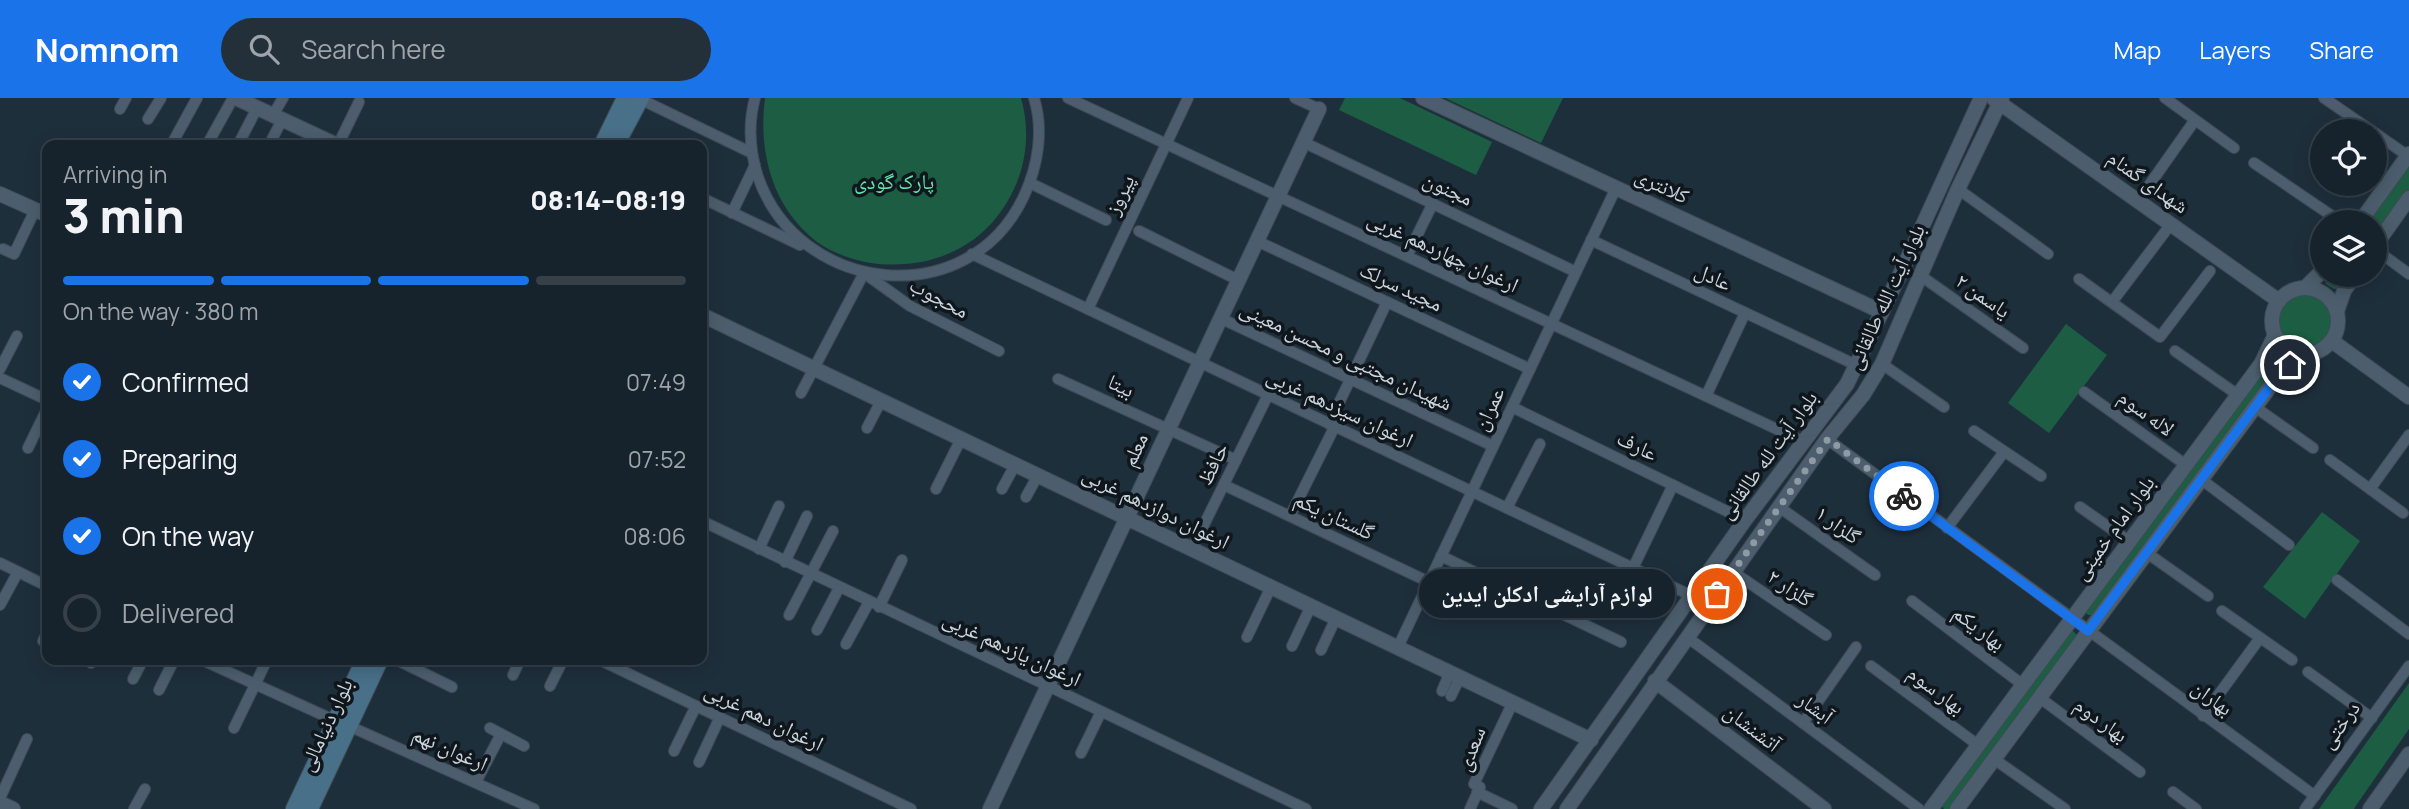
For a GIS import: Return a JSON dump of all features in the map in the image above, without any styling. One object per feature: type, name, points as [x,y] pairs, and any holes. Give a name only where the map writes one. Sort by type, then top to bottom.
[{"type":"main road","points":[[606,140],[635,98]]},
{"type":"main road","points":[[618,140],[635,98]]},
{"type":"main road","name":"بلوار دنیامالی","points":[[310,809],[362,665]]},
{"type":"main road","name":"بلوار دنیامالی","points":[[294,809],[377,665]]},
{"type":"street","points":[[120,109],[126,98]]},
{"type":"street","points":[[148,119],[161,98]]},
{"type":"street","points":[[174,139],[197,98]]},
{"type":"street","points":[[210,140],[235,98],[326,140]]},
{"type":"street","points":[[271,140],[283,98]]},
{"type":"street","points":[[635,98],[753,159]]},
{"type":"street","points":[[755,98],[751,129],[753,159],[763,190],[776,214],[814,252]]},
{"type":"street","points":[[707,200],[838,265],[864,273],[892,276],[920,274],[947,267],[991,240],[1020,204],[1030,183],[1037,158],[1039,131],[1034,98]]},
{"type":"street","name":"ارغوان چهاردهم غربی","points":[[1068,98],[1802,441]]},
{"type":"street","name":"پیروز","points":[[1088,309],[1188,98]]},
{"type":"street","points":[[1296,98],[1319,109]]},
{"type":"street","name":"کلانتری","points":[[1423,98],[1882,312]]},
{"type":"street","name":"بلوار آیت لله طالقانی","points":[[1541,809],[1745,520],[1847,384],[1981,98]]},
{"type":"street","points":[[2165,98],[2234,148]]},
{"type":"street","points":[[2324,98],[2354,119]]},
{"type":"street","name":"بلوار آیت الله طالقانی","points":[[1567,809],[1732,572],[1863,395],[1882,364],[1998,100]]},
{"type":"street","name":"شهدای گمنام","points":[[1998,100],[2279,301]]},
{"type":"street","points":[[340,140],[359,102]]},
{"type":"street","points":[[241,140],[257,108]]},
{"type":"street","name":"معلم","points":[[990,809],[1319,109]]},
{"type":"street","points":[[2138,201],[2195,120]]},
{"type":"street","points":[[2369,210],[2408,155],[2387,141]]},
{"type":"street","name":"مجنون","points":[[1303,142],[1576,272]]},
{"type":"street","points":[[732,212],[753,159]]},
{"type":"street","points":[[2254,163],[2323,210]]},
{"type":"street","points":[[1030,183],[1106,220]]},
{"type":"street","name":"عمران","points":[[1398,647],[1616,188]]},
{"type":"street","points":[[1958,190],[2048,254]]},
{"type":"street","points":[[0,194],[41,213],[14,254],[3,249]]},
{"type":"street","points":[[2387,230],[2409,198]]},
{"type":"street","points":[[1407,256],[1433,203]]},
{"type":"street","points":[[2112,302],[2171,225]]},
{"type":"street","points":[[1139,231],[1238,280]]},
{"type":"street","name":"عادل","points":[[1591,240],[1856,365]]},
{"type":"street","name":"مجید سرلک","points":[[1256,241],[1530,369]]},
{"type":"street","name":"ارغوان سیزدهم غربی","points":[[972,254],[1692,596]]},
{"type":"street","points":[[2387,257],[2409,274]]},
{"type":"street","points":[[2079,279],[2160,337],[2210,271]]},
{"type":"street","points":[[802,393],[864,273]]},
{"type":"street","name":"محجوب","points":[[864,273],[910,306],[999,351]]},
{"type":"street","name":"یاسمن ۲","points":[[1921,276],[2023,348]]},
{"type":"street","points":[[2305,288],[2310,283]]},
{"type":"street","points":[[2337,311],[2325,295],[2305,288],[2295,290],[2279,301],[2272,317],[2275,335],[2281,345],[2302,355],[2324,349],[2337,332],[2337,311],[2347,287]]},
{"type":"street","points":[[1290,516],[1387,302]]},
{"type":"street","points":[[1706,396],[1745,313]]},
{"type":"street","name":"ارغوان دوازدهم غربی","points":[[707,317],[1591,740]]},
{"type":"street","name":"شهیدان مجتبی و محسن معینی","points":[[1220,318],[1493,446]]},
{"type":"street","name":"بلوار امام خمینی","points":[[1931,809],[2261,364],[2275,335]]},
{"type":"street","points":[[0,369],[17,336]]},
{"type":"street","points":[[2332,341],[2409,397]]},
{"type":"street","points":[[2175,351],[2238,395]]},
{"type":"street","name":"بلوار امام خمینی","points":[[1957,809],[2278,376],[2302,355]]},
{"type":"street","points":[[1882,364],[1944,407]]},
{"type":"street","points":[[0,378],[42,398]]},
{"type":"street","name":"بیتا","points":[[1058,379],[1236,460]]},
{"type":"street","name":"لاله سوم","points":[[2084,392],[2186,466]]},
{"type":"street","name":"حافظ","points":[[1192,549],[1268,395]]},
{"type":"street","points":[[867,428],[881,401]]},
{"type":"street","name":"عارف","points":[[1512,407],[1745,520]]},
{"type":"street","points":[[2255,407],[2314,448]]},
{"type":"street","points":[[28,448],[42,419]]},
{"type":"street","points":[[1974,431],[2041,476]]},
{"type":"street","points":[[2370,489],[2409,435]]},
{"type":"street","points":[[936,489],[961,439]]},
{"type":"street","name":"بهاران","points":[[1828,439],[2315,796]]},
{"type":"street","points":[[1507,508],[1539,444]]},
{"type":"street","points":[[1947,528],[2004,452]]},
{"type":"street","points":[[2330,460],[2403,513]]},
{"type":"street","points":[[1002,489],[1015,465]]},
{"type":"street","points":[[1026,498],[1038,475]]},
{"type":"street","points":[[2202,480],[2289,545]]},
{"type":"street","name":"گلستان یکم","points":[[1224,485],[1429,582]]},
{"type":"street","points":[[1633,568],[1673,485]]},
{"type":"street","points":[[759,549],[779,506]]},
{"type":"street","name":"گلزار ۱","points":[[1779,507],[1875,575]]},
{"type":"street","points":[[2080,507],[2130,542]]},
{"type":"street","points":[[785,562],[807,516]]},
{"type":"street","name":"ارغوان یازدهم غربی","points":[[707,523],[1307,809]]},
{"type":"street","points":[[789,615],[833,531]]},
{"type":"street","points":[[2147,553],[2208,596]]},
{"type":"street","points":[[1441,556],[1620,642]]},
{"type":"street","points":[[846,644],[902,560]]},
{"type":"street","points":[[0,564],[42,584]]},
{"type":"street","points":[[0,605],[18,572]]},
{"type":"street","name":"گلزار ۲","points":[[1732,572],[1826,635]]},
{"type":"street","points":[[2337,580],[2409,634]]},
{"type":"street","points":[[1247,637],[1271,587]]},
{"type":"street","points":[[817,630],[839,588]]},
{"type":"street","name":"بهار یکم","points":[[1912,601],[2023,685]]},
{"type":"street","points":[[1292,646],[1311,606]]},
{"type":"street","points":[[2222,611],[2292,660]]},
{"type":"street","points":[[1321,650],[1336,618]]},
{"type":"street","name":"آبشار","points":[[1687,637],[1919,809]]},
{"type":"street","points":[[2203,716],[2260,638]]},
{"type":"street","points":[[1659,643],[1675,654]]},
{"type":"street","points":[[1803,723],[1856,647]]},
{"type":"street","points":[[133,679],[140,665]]},
{"type":"street","points":[[159,690],[172,665]]},
{"type":"street","name":"ارغوان نهم","points":[[213,665],[534,809]]},
{"type":"street","points":[[234,728],[265,665]]},
{"type":"street","points":[[407,665],[452,687]]},
{"type":"street","points":[[513,675],[518,665]]},
{"type":"street","points":[[550,686],[560,665]]},
{"type":"street","name":"ارغوان دهم غربی","points":[[610,665],[911,809]]},
{"type":"street","name":"بهار سوم","points":[[1871,666],[1978,745]]},
{"type":"street","name":"درختی","points":[[2305,809],[2409,666]]},
{"type":"street","points":[[2308,672],[2372,718]]},
{"type":"street","points":[[1447,693],[1455,675]]},
{"type":"street","name":"آتشنشان","points":[[1655,681],[1824,809]]},
{"type":"street","name":"بهار دوم","points":[[2040,698],[2140,772]]},
{"type":"street","name":"سعدی","points":[[1470,809],[1480,787],[1474,784],[1513,702]]},
{"type":"street","points":[[674,751],[696,706]]},
{"type":"street","points":[[1081,753],[1101,712]]},
{"type":"street","points":[[699,762],[720,717]]},
{"type":"street","points":[[490,728],[524,746]]},
{"type":"street","points":[[476,782],[501,734]]},
{"type":"street","points":[[13,809],[0,800],[27,739]]},
{"type":"street","points":[[2370,809],[2409,754]]},
{"type":"street","points":[[1994,759],[2065,809]]},
{"type":"street","points":[[134,809],[145,789]]},
{"type":"street","points":[[1477,792],[1512,809]]},
{"type":"street","points":[[2173,792],[2196,809]]},
{"type":"green space","name":"پارک گودی","points":[[765,98],[1021,98],[1026,122],[1026,146],[1018,180],[1002,211],[988,227],[954,251],[915,263],[893,265],[857,260],[836,253],[817,242],[789,212],[779,195],[767,158],[764,138]]},
{"type":"green space","points":[[1345,98],[1400,98],[1492,142],[1476,175],[1339,110]]},
{"type":"green space","points":[[1445,98],[1563,98],[1541,143]]},
{"type":"green space","points":[[2409,159],[2409,192],[2387,224],[2387,210],[2371,210],[2381,196],[2387,196],[2387,188]]},
{"type":"green space","points":[[2305,295],[2324,302],[2331,321],[2324,340],[2305,347],[2286,340],[2279,321],[2286,302]]},
{"type":"green space","points":[[2066,324],[2107,355],[2049,433],[2008,403]]},
{"type":"green space","points":[[2264,371],[2270,375],[2270,380],[2092,615],[2088,615],[2085,612]]},
{"type":"green space","points":[[2322,512],[2360,541],[2305,619],[2263,587]]},
{"type":"green space","points":[[2072,630],[2078,636],[1952,809],[1944,809],[1942,806]]},
{"type":"green space","points":[[2409,683],[2409,729],[2354,809],[2319,809]]},
{"type":"way so far","points":[[1717,594],[1828,439],[1904,496]]},
{"type":"place","name":"لوازم آرایشی ادکلن ایدین","points":[[1717,594]]},
{"type":"route","points":[[1904,496],[2088,631],[2278,376],[2290,365]]}]
